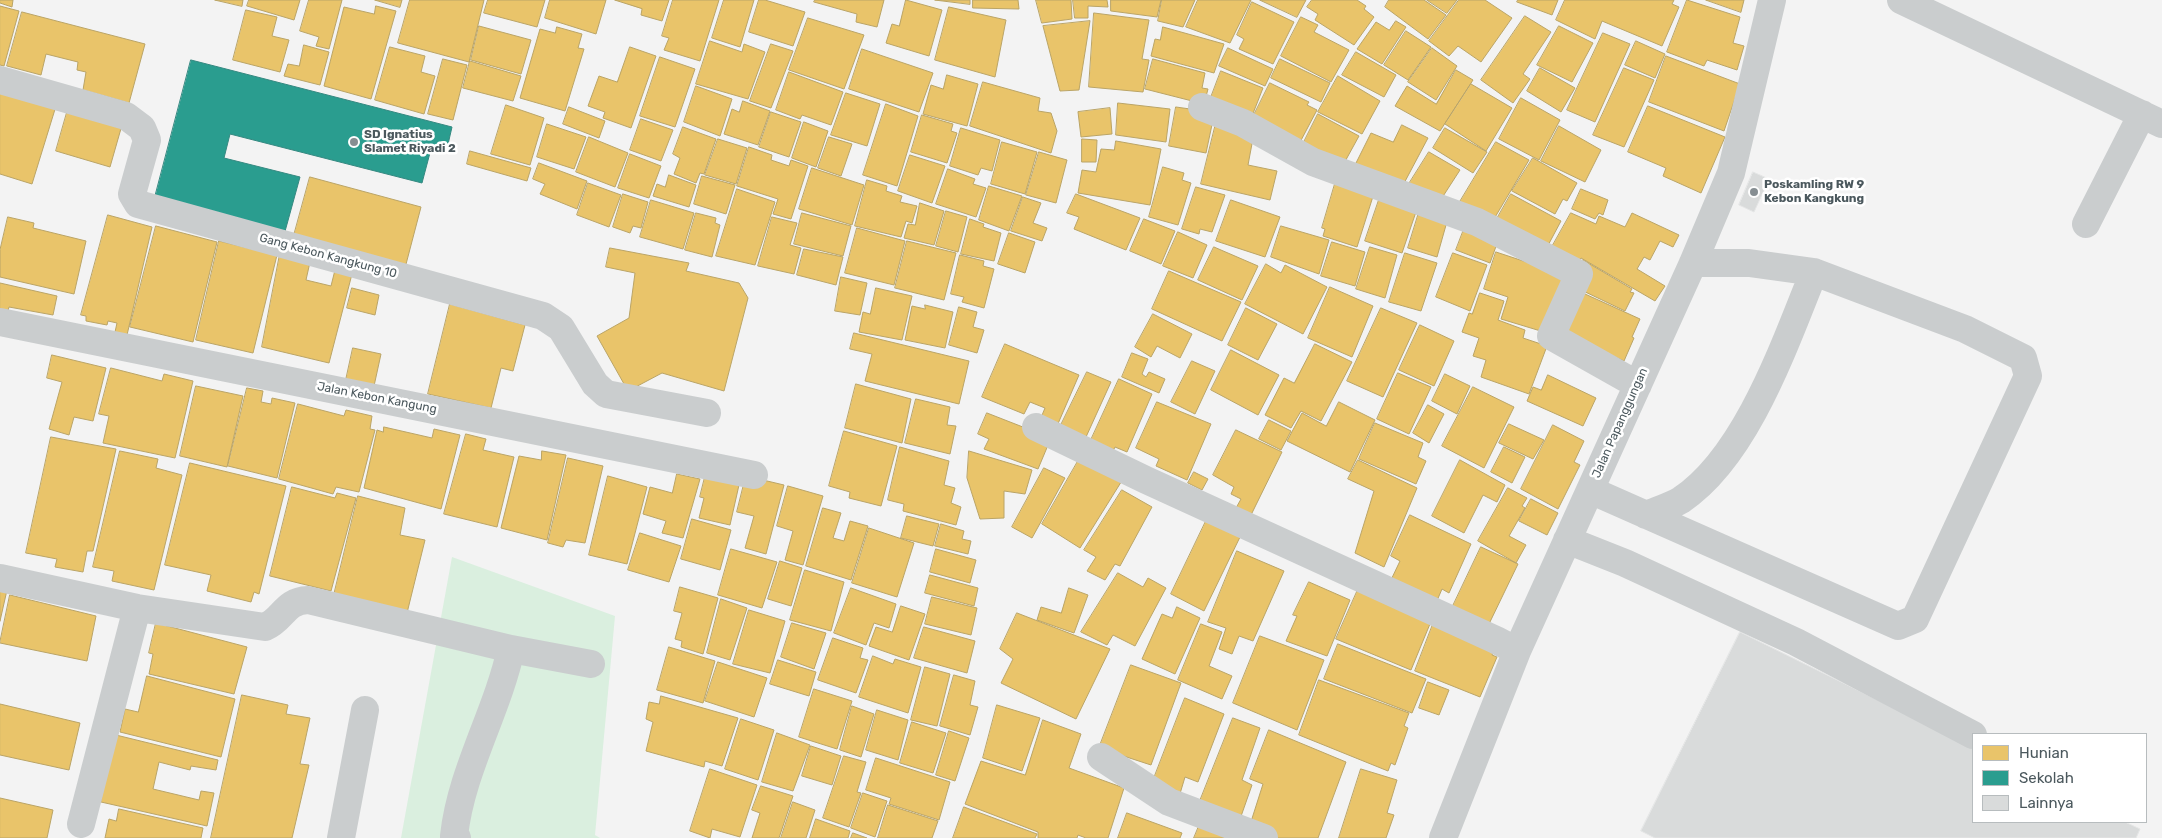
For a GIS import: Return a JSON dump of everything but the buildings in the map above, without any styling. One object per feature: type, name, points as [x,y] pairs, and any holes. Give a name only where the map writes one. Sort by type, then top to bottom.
[{"type":"street","name":"Jalan Papanggungan","points":[[1443,838],[1517,651],[1693,263],[1731,173],[1772,0]]},
{"type":"street","points":[[1901,0],[2152,119],[2086,224]]},
{"type":"street","name":"Gang Kebon Kangkung 10","points":[[0,80],[126,116],[142,128],[147,140],[132,194],[138,204],[543,316],[561,328],[595,384],[606,394],[707,413]]},
{"type":"street","points":[[1202,107],[1243,123],[1313,162],[1477,222],[1579,274],[1551,336],[1638,384]]},
{"type":"street","points":[[1590,490],[1898,626],[1915,620],[2028,376],[2023,358],[1965,330],[1814,272],[1749,263],[1693,263]]},
{"type":"street","points":[[1646,515],[1681,500],[1708,476],[1735,442],[1764,392],[1814,272]]},
{"type":"street","name":"Jalan Kebon Kangung","points":[[0,322],[754,475]]},
{"type":"street","points":[[1036,426],[1154,484],[1517,651]]},
{"type":"street","points":[[1567,540],[1625,563],[1796,642],[1972,734]]},
{"type":"street","points":[[0,578],[137,608],[266,627],[291,604],[308,600],[511,649],[590,664]]},
{"type":"street","points":[[81,824],[137,608]]},
{"type":"street","points":[[457,838],[454,836],[456,816],[511,649]]},
{"type":"street","points":[[341,838],[366,710]]},
{"type":"street","points":[[1101,757],[1169,802],[1264,838]]},
{"type":"green space","points":[[452,557],[615,616],[595,835],[600,838],[401,838]]},
{"type":"place","name":"SD Ignatius Slamet Riyadi 2","points":[[354,142]]},
{"type":"place","name":"Poskamling RW 9 Kebon Kangkung","points":[[1754,192]]}]
